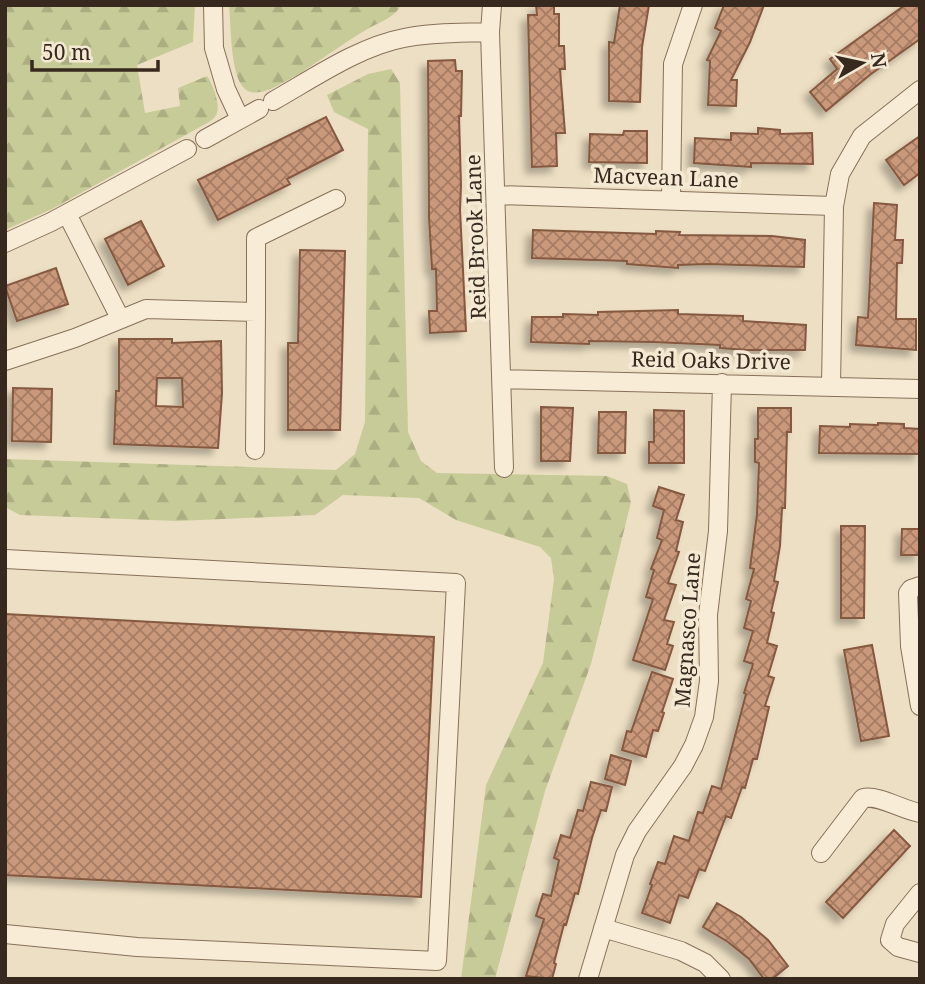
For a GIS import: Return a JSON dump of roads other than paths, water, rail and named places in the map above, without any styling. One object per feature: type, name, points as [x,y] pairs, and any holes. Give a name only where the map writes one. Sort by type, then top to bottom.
[{"type":"street","points":[[213,5],[214,48],[226,89],[240,120]]},
{"type":"street","name":"Reid Brook Lane","points":[[492,5],[490,32],[505,468]]},
{"type":"street","points":[[671,200],[673,64],[693,5]]},
{"type":"street","points":[[205,139],[341,63],[385,43],[434,34],[490,32]]},
{"type":"street","points":[[831,386],[834,206],[839,174],[862,136],[920,90]]},
{"type":"street","points":[[5,243],[67,214],[187,149]]},
{"type":"street","name":"Macvean Lane","points":[[497,195],[834,206]]},
{"type":"street","points":[[255,450],[256,238],[336,199]]},
{"type":"street","points":[[67,214],[120,318]]},
{"type":"street","points":[[5,361],[75,338],[146,309],[256,312]]},
{"type":"street","name":"Reid Oaks Drive","points":[[501,379],[920,389]]},
{"type":"street","name":"Magnasco Lane","points":[[588,979],[625,855],[637,831],[683,766],[704,717],[709,681],[708,615],[718,531],[722,383]]},
{"type":"street","points":[[5,559],[456,583],[437,961],[137,947],[5,933]]},
{"type":"street","points":[[914,590],[910,646],[919,704]]},
{"type":"street","points":[[821,853],[863,798],[871,797],[920,813]]},
{"type":"street","points":[[920,893],[895,924],[890,940],[898,947],[920,953]]},
{"type":"street","points":[[603,928],[681,951],[705,963],[722,979]]}]
